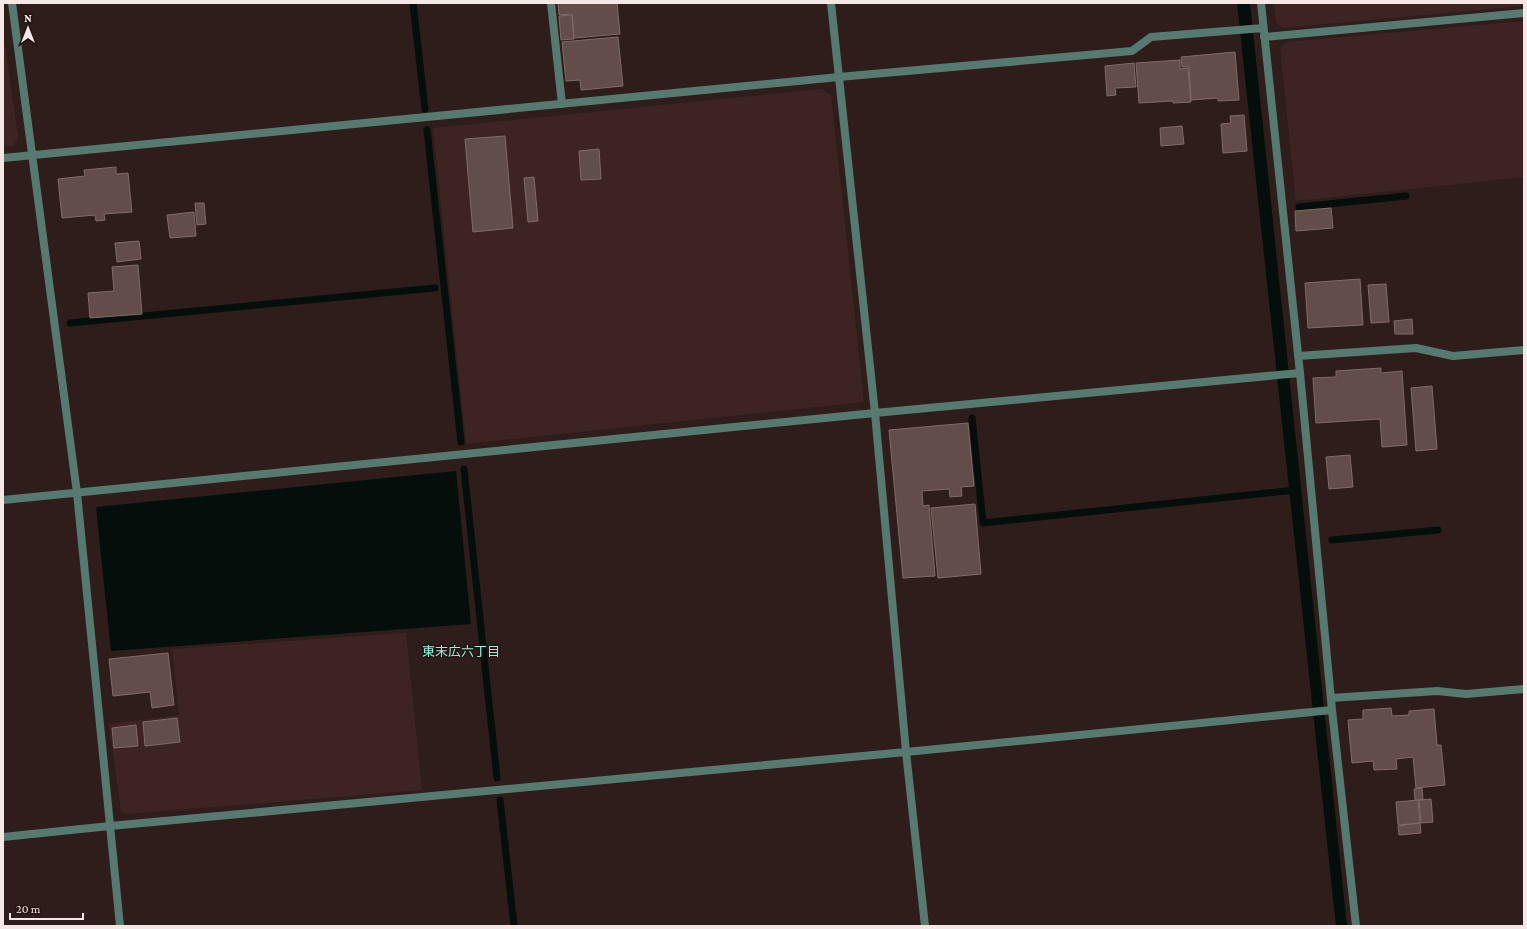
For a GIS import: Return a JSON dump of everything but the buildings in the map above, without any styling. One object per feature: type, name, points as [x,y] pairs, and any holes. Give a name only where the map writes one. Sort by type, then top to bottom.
[{"type":"street","points":[[12,3],[76,493],[120,926]]},
{"type":"street","points":[[551,3],[562,104]]},
{"type":"street","points":[[830,3],[875,413],[906,752],[925,926]]},
{"type":"street","points":[[1261,3],[1300,373],[1331,698],[1329,711],[1356,926]]},
{"type":"street","points":[[1264,37],[1524,13]]},
{"type":"street","points":[[3,158],[839,77],[1132,51],[1151,37],[1263,28]]},
{"type":"street","points":[[1298,356],[1416,348],[1453,356],[1524,350]]},
{"type":"street","points":[[3,500],[875,413],[1300,373]]},
{"type":"street","points":[[1331,698],[1437,691],[1466,694],[1524,689]]},
{"type":"street","points":[[3,837],[1329,711]]},
{"type":"shaded area","points":[[1237,3],[1250,3],[1347,926],[1336,926]]},
{"type":"shaded area","points":[[1274,3],[1524,3],[1524,6],[1283,28],[1276,22]]},
{"type":"shaded area","points":[[1524,21],[1524,177],[1296,201],[1280,48],[1286,42]]},
{"type":"shaded area","points":[[3,32],[18,136],[14,146],[3,147]]},
{"type":"shaded area","points":[[822,89],[831,95],[864,402],[466,444],[433,128]]},
{"type":"shaded area","points":[[456,471],[471,624],[111,651],[96,507]]},
{"type":"shaded area","points":[[406,633],[422,790],[127,814],[121,811],[109,724],[179,715],[172,649]]},
{"type":"waterway","points":[[413,3],[425,109]]},
{"type":"waterway","points":[[427,130],[461,442]]},
{"type":"waterway","points":[[1299,207],[1406,196]]},
{"type":"waterway","points":[[70,323],[435,288]]},
{"type":"waterway","points":[[972,418],[983,523],[1296,490]]},
{"type":"waterway","points":[[464,469],[497,778]]},
{"type":"waterway","points":[[1332,540],[1438,530]]},
{"type":"waterway","points":[[500,800],[514,926]]},
{"type":"district","name":"東末広六丁目","points":[[461,651]]}]
